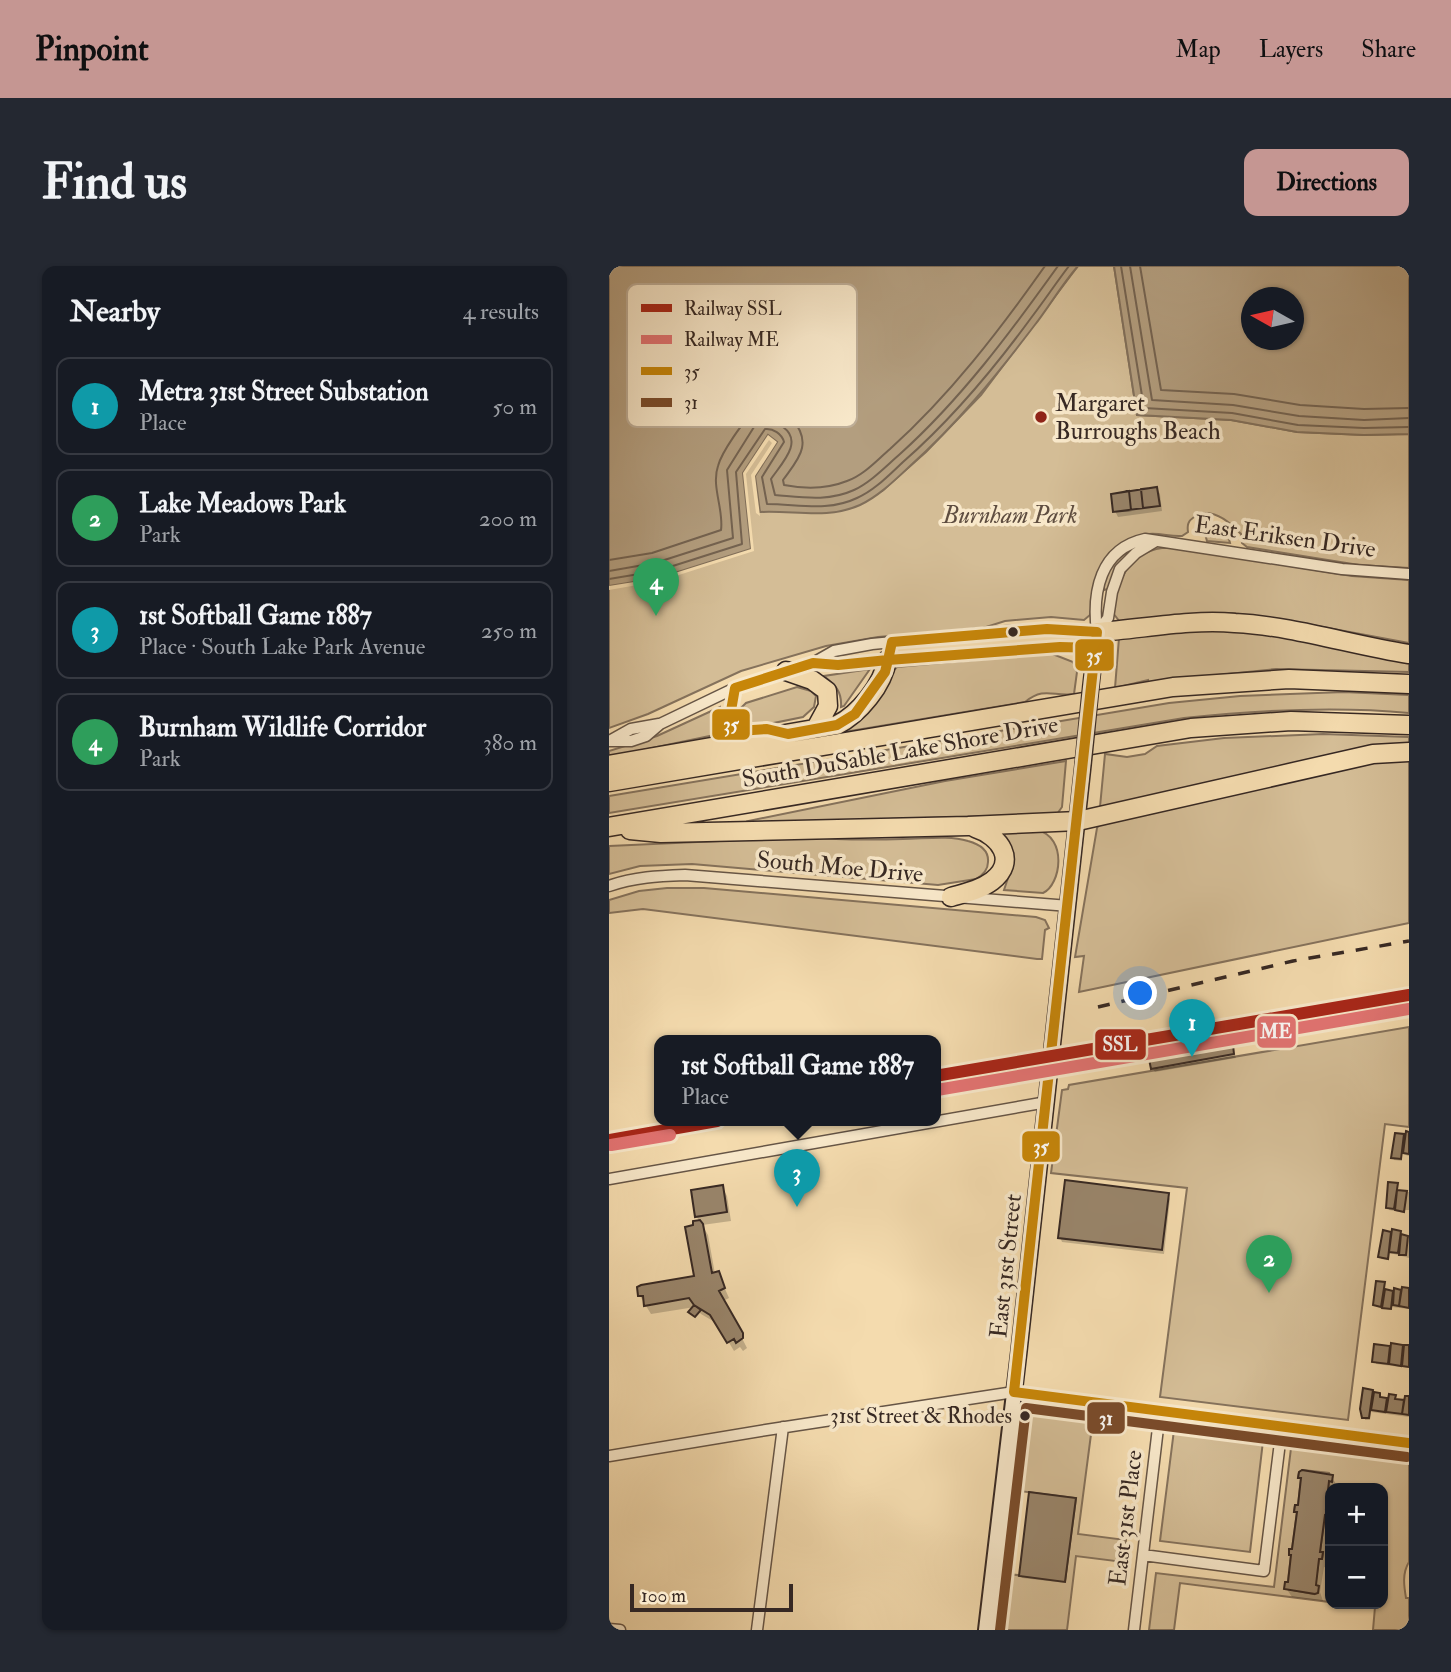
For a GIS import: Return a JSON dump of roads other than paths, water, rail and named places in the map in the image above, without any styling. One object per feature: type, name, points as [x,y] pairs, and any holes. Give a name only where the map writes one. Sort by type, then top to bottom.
[{"type":"highway","points":[[1096,640],[1193,623],[1244,623],[1409,654]]},
{"type":"highway","points":[[609,765],[837,725],[855,714],[885,672],[887,660]]},
{"type":"highway","points":[[786,671],[812,680],[827,691],[828,706],[816,728]]},
{"type":"highway","name":"South DuSable Lake Shore Drive","points":[[609,782],[1173,687],[1289,679],[1409,684]]},
{"type":"highway","name":"South DuSable Lake Shore Drive","points":[[609,827],[1191,728],[1291,721],[1409,724]]},
{"type":"highway","points":[[609,827],[661,833],[1078,821],[1373,754],[1409,752]]},
{"type":"highway","points":[[951,897],[984,886],[999,874],[1004,864],[1004,852],[1000,844],[992,836],[968,826]]},
{"type":"main road","name":"East 31st Street","points":[[986,1630],[1069,906],[1096,640]]},
{"type":"street","name":"East Eriksen Drive","points":[[1096,640],[1097,597],[1107,561],[1123,548],[1145,539],[1342,569],[1409,574]]},
{"type":"street","name":"East Eriksen Drive","points":[[1096,640],[1108,618],[1112,592],[1120,569],[1136,553],[1156,541]]},
{"type":"street","points":[[610,740],[635,740],[646,736],[660,724],[735,688],[813,663],[834,651],[872,644],[1047,629],[1096,640]]},
{"type":"street","points":[[813,663],[838,665],[1061,647],[1096,640]]},
{"type":"street","name":"South Moe Drive","points":[[609,886],[652,876],[685,875],[1069,906]]},
{"type":"street","points":[[941,1117],[1047,1097]]},
{"type":"street","points":[[609,1179],[892,1126]]},
{"type":"street","points":[[609,1456],[1014,1392],[1409,1443]]},
{"type":"street","name":"East 31st Place","points":[[1134,1630],[1160,1411]]},
{"type":"street","points":[[1143,1555],[1264,1571],[1282,1426]]},
{"type":"street","points":[[757,1630],[783,1427]]},
{"type":"street","points":[[609,1629],[620,1630]]},
{"type":"water","points":[[609,266],[1078,266],[1020,345],[975,399],[927,450],[874,497],[848,510],[835,512],[760,512],[755,476],[777,442],[768,435],[743,473],[751,549],[659,578],[609,586]]},
{"type":"water","points":[[1114,266],[1409,266],[1409,434],[1297,432],[1231,420],[1137,415]]},
{"type":"railway","points":[[1098,1007],[1293,961],[1409,941]]},
{"type":"rail line","name":"SSL","points":[[941,1075],[1409,995]]},
{"type":"rail line","name":"ME","points":[[941,1089],[1409,1009]]},
{"type":"rail line","name":"SSL","points":[[609,1140],[689,1126]]},
{"type":"rail line","name":"ME","points":[[611,1145],[670,1135]]},
{"type":"place","name":"Margaret Burroughs Beach","points":[[1041,417]]},
{"type":"place","name":"Burnham Wildlife Corridor","points":[[656,616]]},
{"type":"place","name":"Metra 31st Street Substation","points":[[1192,1057]]},
{"type":"place","name":"1st Softball Game 1887","points":[[797,1207]]},
{"type":"place","name":"Lake Meadows Park","points":[[1269,1293]]},
{"type":"place","name":"31st Street & Rhodes","points":[[1025,1416]]},
{"type":"park label","name":"Burnham Park","points":[[1010,515]]}]
